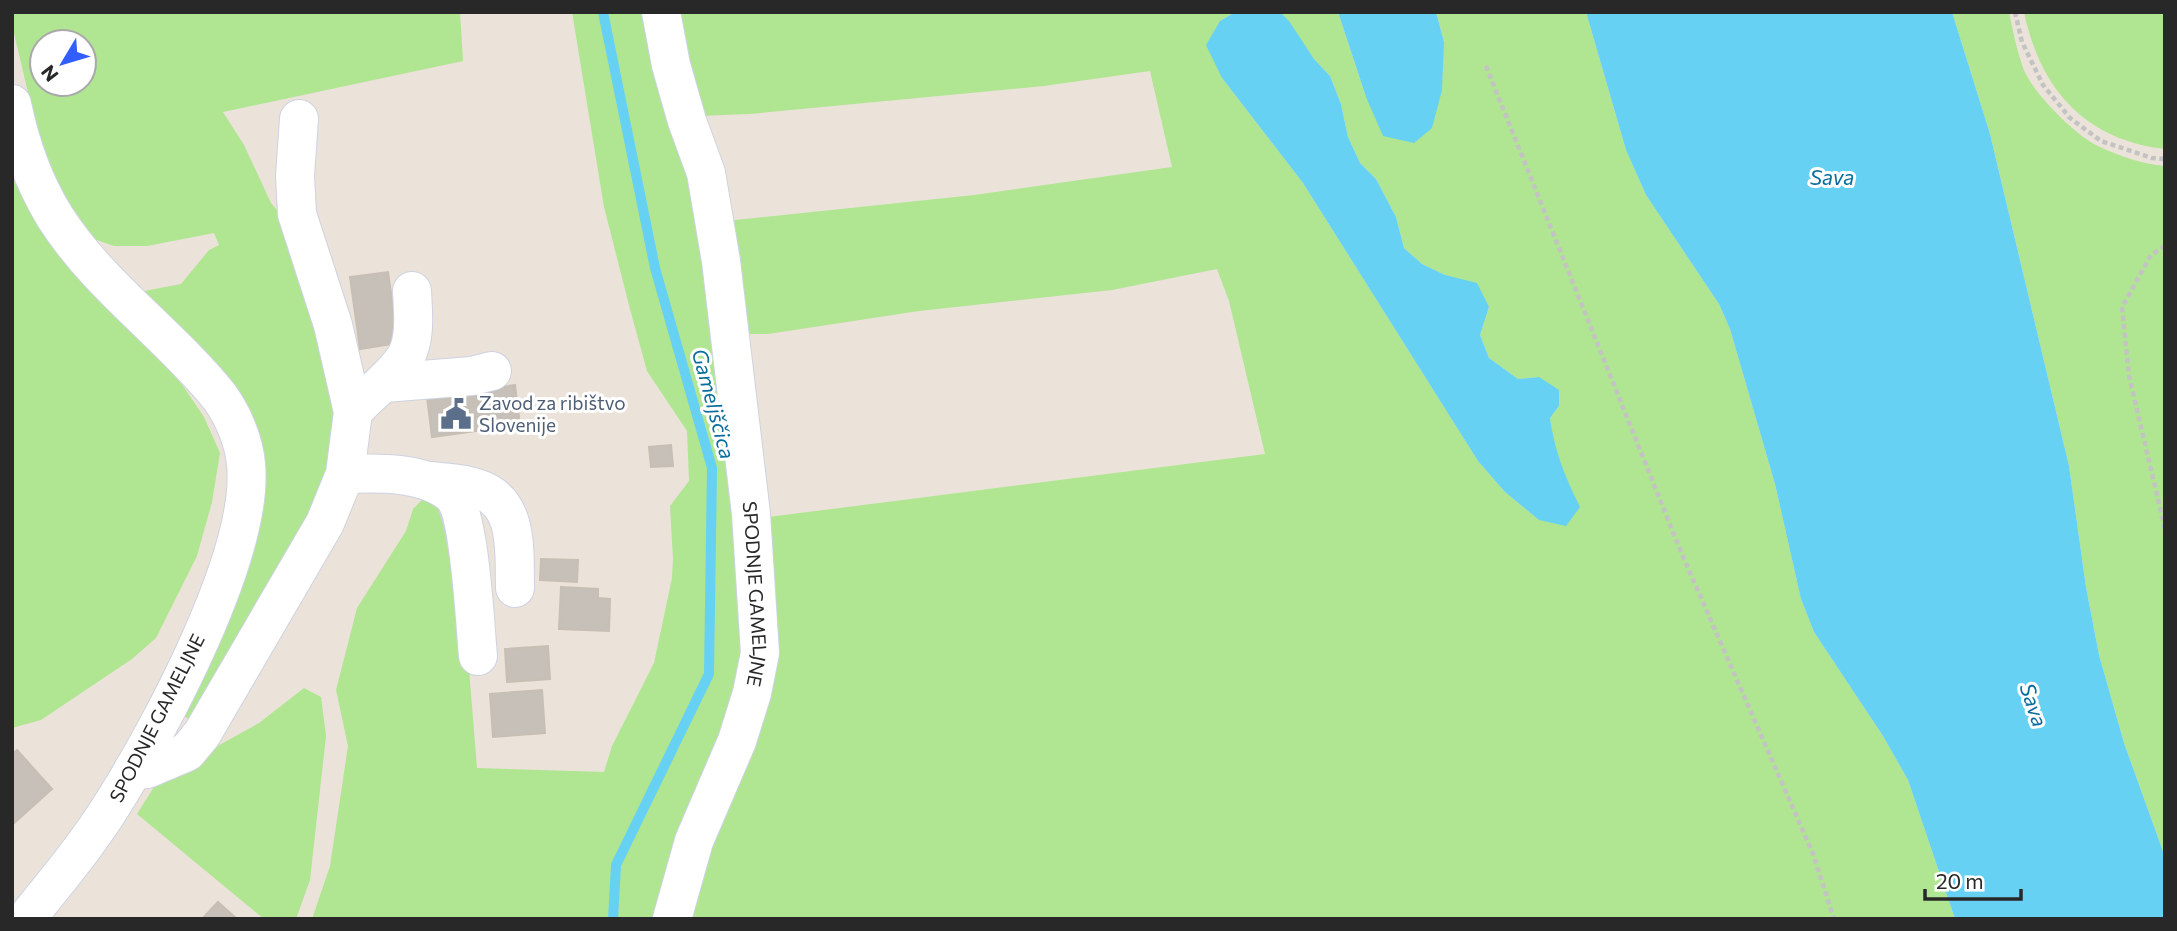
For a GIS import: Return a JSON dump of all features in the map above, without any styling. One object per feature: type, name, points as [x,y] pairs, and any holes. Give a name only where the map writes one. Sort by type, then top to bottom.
[{"type":"street","name":"SPODNJE GAMELJNE","points":[[661,12],[671,65],[706,173],[721,261],[751,514],[760,653],[752,693],[737,741],[694,841],[672,919]]},
{"type":"street","name":"SPODNJE GAMELJNE","points":[[12,104],[26,156],[55,218],[78,249],[110,284],[196,370],[221,399],[235,424],[246,465],[245,496],[239,530],[222,586],[169,703],[133,770],[94,832],[26,919]]},
{"type":"street","points":[[133,770],[147,769],[187,752],[202,734],[325,523],[345,474],[353,412],[333,325],[296,214],[295,176],[299,119]]},
{"type":"street","points":[[353,412],[369,394],[384,383],[407,355],[412,337],[412,291]]},
{"type":"street","points":[[384,383],[472,376],[492,370]]},
{"type":"street","points":[[345,474],[377,473],[477,488],[500,500],[510,517],[515,588]]},
{"type":"street","points":[[432,481],[452,495],[463,517],[478,656]]},
{"type":"path","points":[[2015,12],[2022,43],[2043,85],[2070,118],[2101,141],[2152,158],[2165,159]]},
{"type":"path","points":[[1486,65],[1681,552],[1812,854],[1834,919]]},
{"type":"path","points":[[2165,246],[2151,255],[2122,307],[2129,376],[2165,529]]},
{"type":"green space","points":[[12,12],[460,12],[463,61],[223,112],[244,145],[271,203],[285,220],[341,406],[328,492],[190,721],[183,714],[263,506],[139,292],[181,284],[209,250],[219,245],[214,233],[147,246],[114,246],[88,237],[64,201],[40,143],[29,98],[98,98],[98,28],[28,28],[28,92],[12,25]]},
{"type":"green space","points":[[572,12],[652,12],[695,168],[751,653],[662,919],[312,919],[330,866],[348,746],[336,690],[357,608],[406,531],[413,509],[422,500],[432,494],[457,521],[477,768],[604,772],[612,746],[654,663],[672,578],[670,506],[689,481],[687,431],[647,371],[604,207]]},
{"type":"green space","points":[[671,12],[1235,12],[1220,21],[1222,78],[1303,183],[1478,461],[1505,492],[1539,520],[1564,475],[1554,448],[1550,418],[1559,406],[1539,377],[1518,379],[1489,358],[1480,335],[1489,307],[1445,275],[1422,264],[1404,248],[1396,217],[1376,179],[1360,163],[1348,137],[1341,104],[1330,76],[1314,59],[1280,12],[1338,12],[1366,97],[1444,42],[1436,12],[1586,12],[1626,150],[1646,195],[1719,304],[1730,329],[1775,484],[1801,599],[1814,632],[1883,736],[1908,780],[1955,919],[682,919],[756,722],[761,518],[1265,454],[1229,301],[1217,269],[1112,290],[919,311],[768,334],[742,334],[726,221],[974,195],[1172,167],[1150,71],[1044,86],[750,114],[697,116]]},
{"type":"green space","points":[[1952,12],[2009,12],[2024,70],[2036,90],[2056,113],[2078,133],[2098,146],[2131,159],[2165,166],[2165,857],[2124,743],[2099,655],[2086,587],[2069,466],[1990,134]]},
{"type":"green space","points":[[2024,12],[2165,12],[2165,149],[2137,144],[2111,135],[2070,106],[2042,65],[2031,40]]},
{"type":"green space","points":[[12,177],[40,228],[183,386],[204,417],[220,453],[212,502],[197,556],[156,638],[132,659],[41,720],[12,728]]},
{"type":"green space","points":[[304,688],[321,697],[326,736],[310,880],[296,919],[264,919],[137,814],[164,771],[205,753],[259,723]]},
{"type":"water","points":[[1235,12],[1280,12],[1289,21],[1314,59],[1330,76],[1341,104],[1348,137],[1360,163],[1376,179],[1396,217],[1404,248],[1422,264],[1445,275],[1477,283],[1489,307],[1480,335],[1489,358],[1518,379],[1539,377],[1559,390],[1559,406],[1550,418],[1552,431],[1561,464],[1580,507],[1566,526],[1539,520],[1505,492],[1478,461],[1303,183],[1222,78],[1206,45],[1220,21]]},
{"type":"water","points":[[1338,12],[1436,12],[1444,42],[1442,90],[1432,128],[1414,143],[1383,136],[1366,97]]},
{"type":"water","name":"Sava","points":[[1586,12],[1952,12],[1990,134],[2069,466],[2086,587],[2099,655],[2124,743],[2165,857],[2165,919],[1955,919],[1908,780],[1883,736],[1814,632],[1801,599],[1775,484],[1730,329],[1719,304],[1646,195],[1626,150]]},
{"type":"building","points":[[388,272],[398,343],[360,349],[350,277]]},
{"type":"building","points":[[515,385],[520,425],[432,437],[427,397],[497,391],[496,388]]},
{"type":"building","points":[[671,445],[673,466],[651,467],[649,447]]},
{"type":"building","points":[[541,559],[578,560],[577,582],[540,580]]},
{"type":"building","points":[[561,587],[598,589],[598,598],[610,599],[609,631],[559,629]]},
{"type":"building","points":[[548,646],[550,679],[507,682],[505,649]]},
{"type":"building","points":[[542,690],[545,733],[493,737],[490,694]]},
{"type":"building","points":[[17,750],[52,789],[12,825],[12,754]]},
{"type":"building","points":[[218,902],[237,919],[202,919]]},
{"type":"waterway","name":"Gameljščica","points":[[603,12],[655,268],[712,468],[709,674],[616,865],[613,919]]},
{"type":"place","name":"Zavod za ribištvo Slovenije","points":[[456,414]]}]
